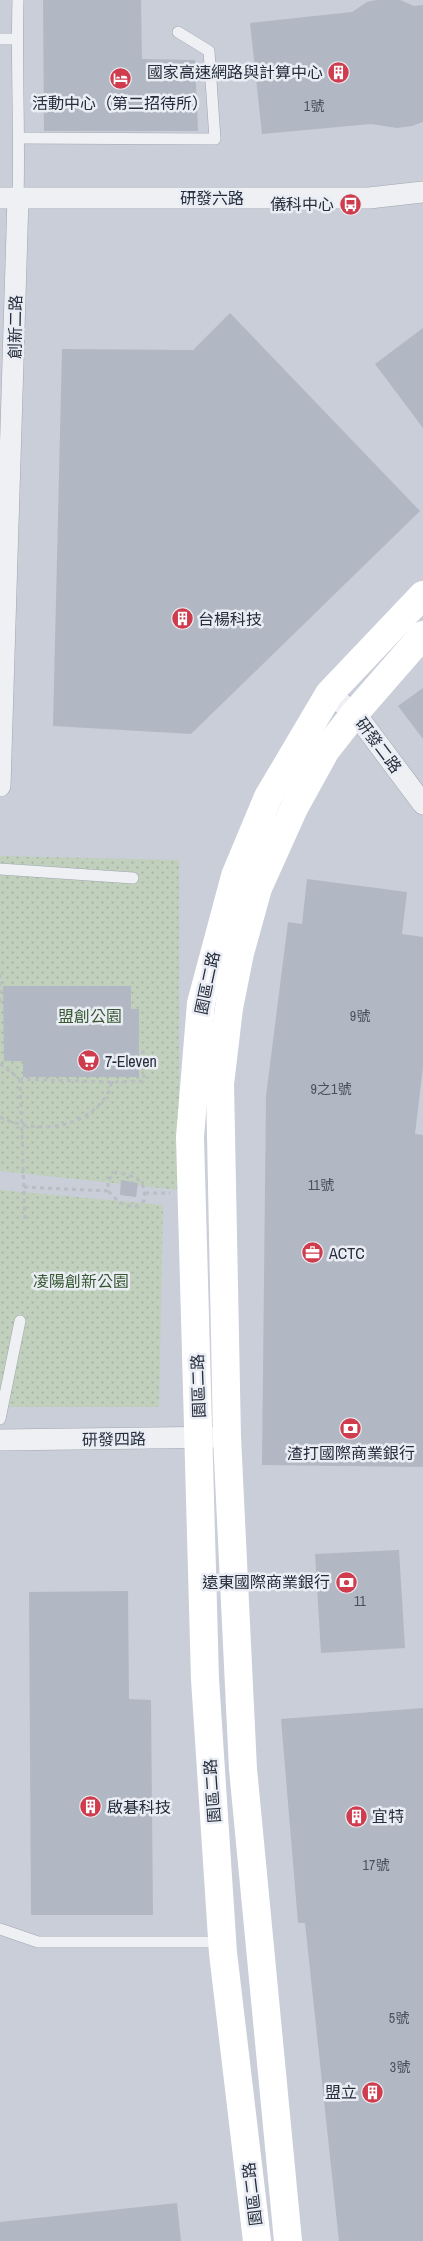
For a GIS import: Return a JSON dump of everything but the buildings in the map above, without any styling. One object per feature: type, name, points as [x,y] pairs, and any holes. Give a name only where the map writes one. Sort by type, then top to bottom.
[{"type":"street","name":"研發六路","points":[[9,198],[369,198],[423,192]]},
{"type":"street","name":"創新二路","points":[[0,786],[9,198]]},
{"type":"street","name":"園區二路","points":[[257,2241],[223,1942],[205,1679],[190,1137],[200,1003],[235,876],[268,797],[329,694],[423,595]]},
{"type":"street","name":"園區二路","points":[[288,2241],[243,1769],[227,1437],[220,1084],[229,1008],[240,953],[258,888],[298,800],[326,750],[355,713],[423,635]]},
{"type":"street","name":"研發二路","points":[[329,694],[355,713],[423,804]]},
{"type":"street","name":"研發四路","points":[[0,1440],[227,1437]]},
{"type":"lane","points":[[9,198],[19,138],[18,0]]},
{"type":"lane","points":[[19,138],[215,139],[209,51],[178,32]]},
{"type":"lane","points":[[0,39],[17,39]]},
{"type":"lane","points":[[0,869],[133,878]]},
{"type":"lane","points":[[0,1419],[20,1321]]},
{"type":"lane","points":[[0,1929],[38,1942],[223,1942]]},
{"type":"path","points":[[0,974],[0,1004]]},
{"type":"path","points":[[0,1064],[20,1079],[111,1082],[144,1081],[143,1050]]},
{"type":"path","points":[[20,1079],[25,1221]]},
{"type":"path","points":[[0,1118],[22,1126],[62,1125],[84,1118],[110,1093],[111,1082]]},
{"type":"path","points":[[24,1187],[108,1191],[120,1203],[135,1207],[144,1201],[145,1193],[142,1184],[133,1176],[116,1172],[108,1180],[108,1191]]},
{"type":"path","points":[[145,1193],[172,1193]]},
{"type":"shaded area","points":[[0,0],[423,0],[423,2241],[0,2241]]},
{"type":"green space","name":"盟創公園","points":[[0,856],[179,860],[179,1190],[0,1171]]},
{"type":"green space","name":"凌陽創新公園","points":[[0,1190],[163,1205],[159,1407],[0,1407]]},
{"type":"place","name":"國家高速網路與計算中心","points":[[339,72]]},
{"type":"place","name":"活動中心（第二招待所）","points":[[120,79]]},
{"type":"place","name":"儀科中心","points":[[350,204]]},
{"type":"place","name":"台楊科技","points":[[182,619]]},
{"type":"place","name":"7-Eleven","points":[[89,1061]]},
{"type":"place","name":"ACTC","points":[[313,1253]]},
{"type":"place","name":"渣打國際商業銀行","points":[[351,1429]]},
{"type":"place","name":"遠東國際商業銀行","points":[[346,1582]]},
{"type":"place","name":"啟碁科技","points":[[91,1807]]},
{"type":"place","name":"宜特","points":[[356,1816]]},
{"type":"place","name":"盟立","points":[[373,2092]]}]
